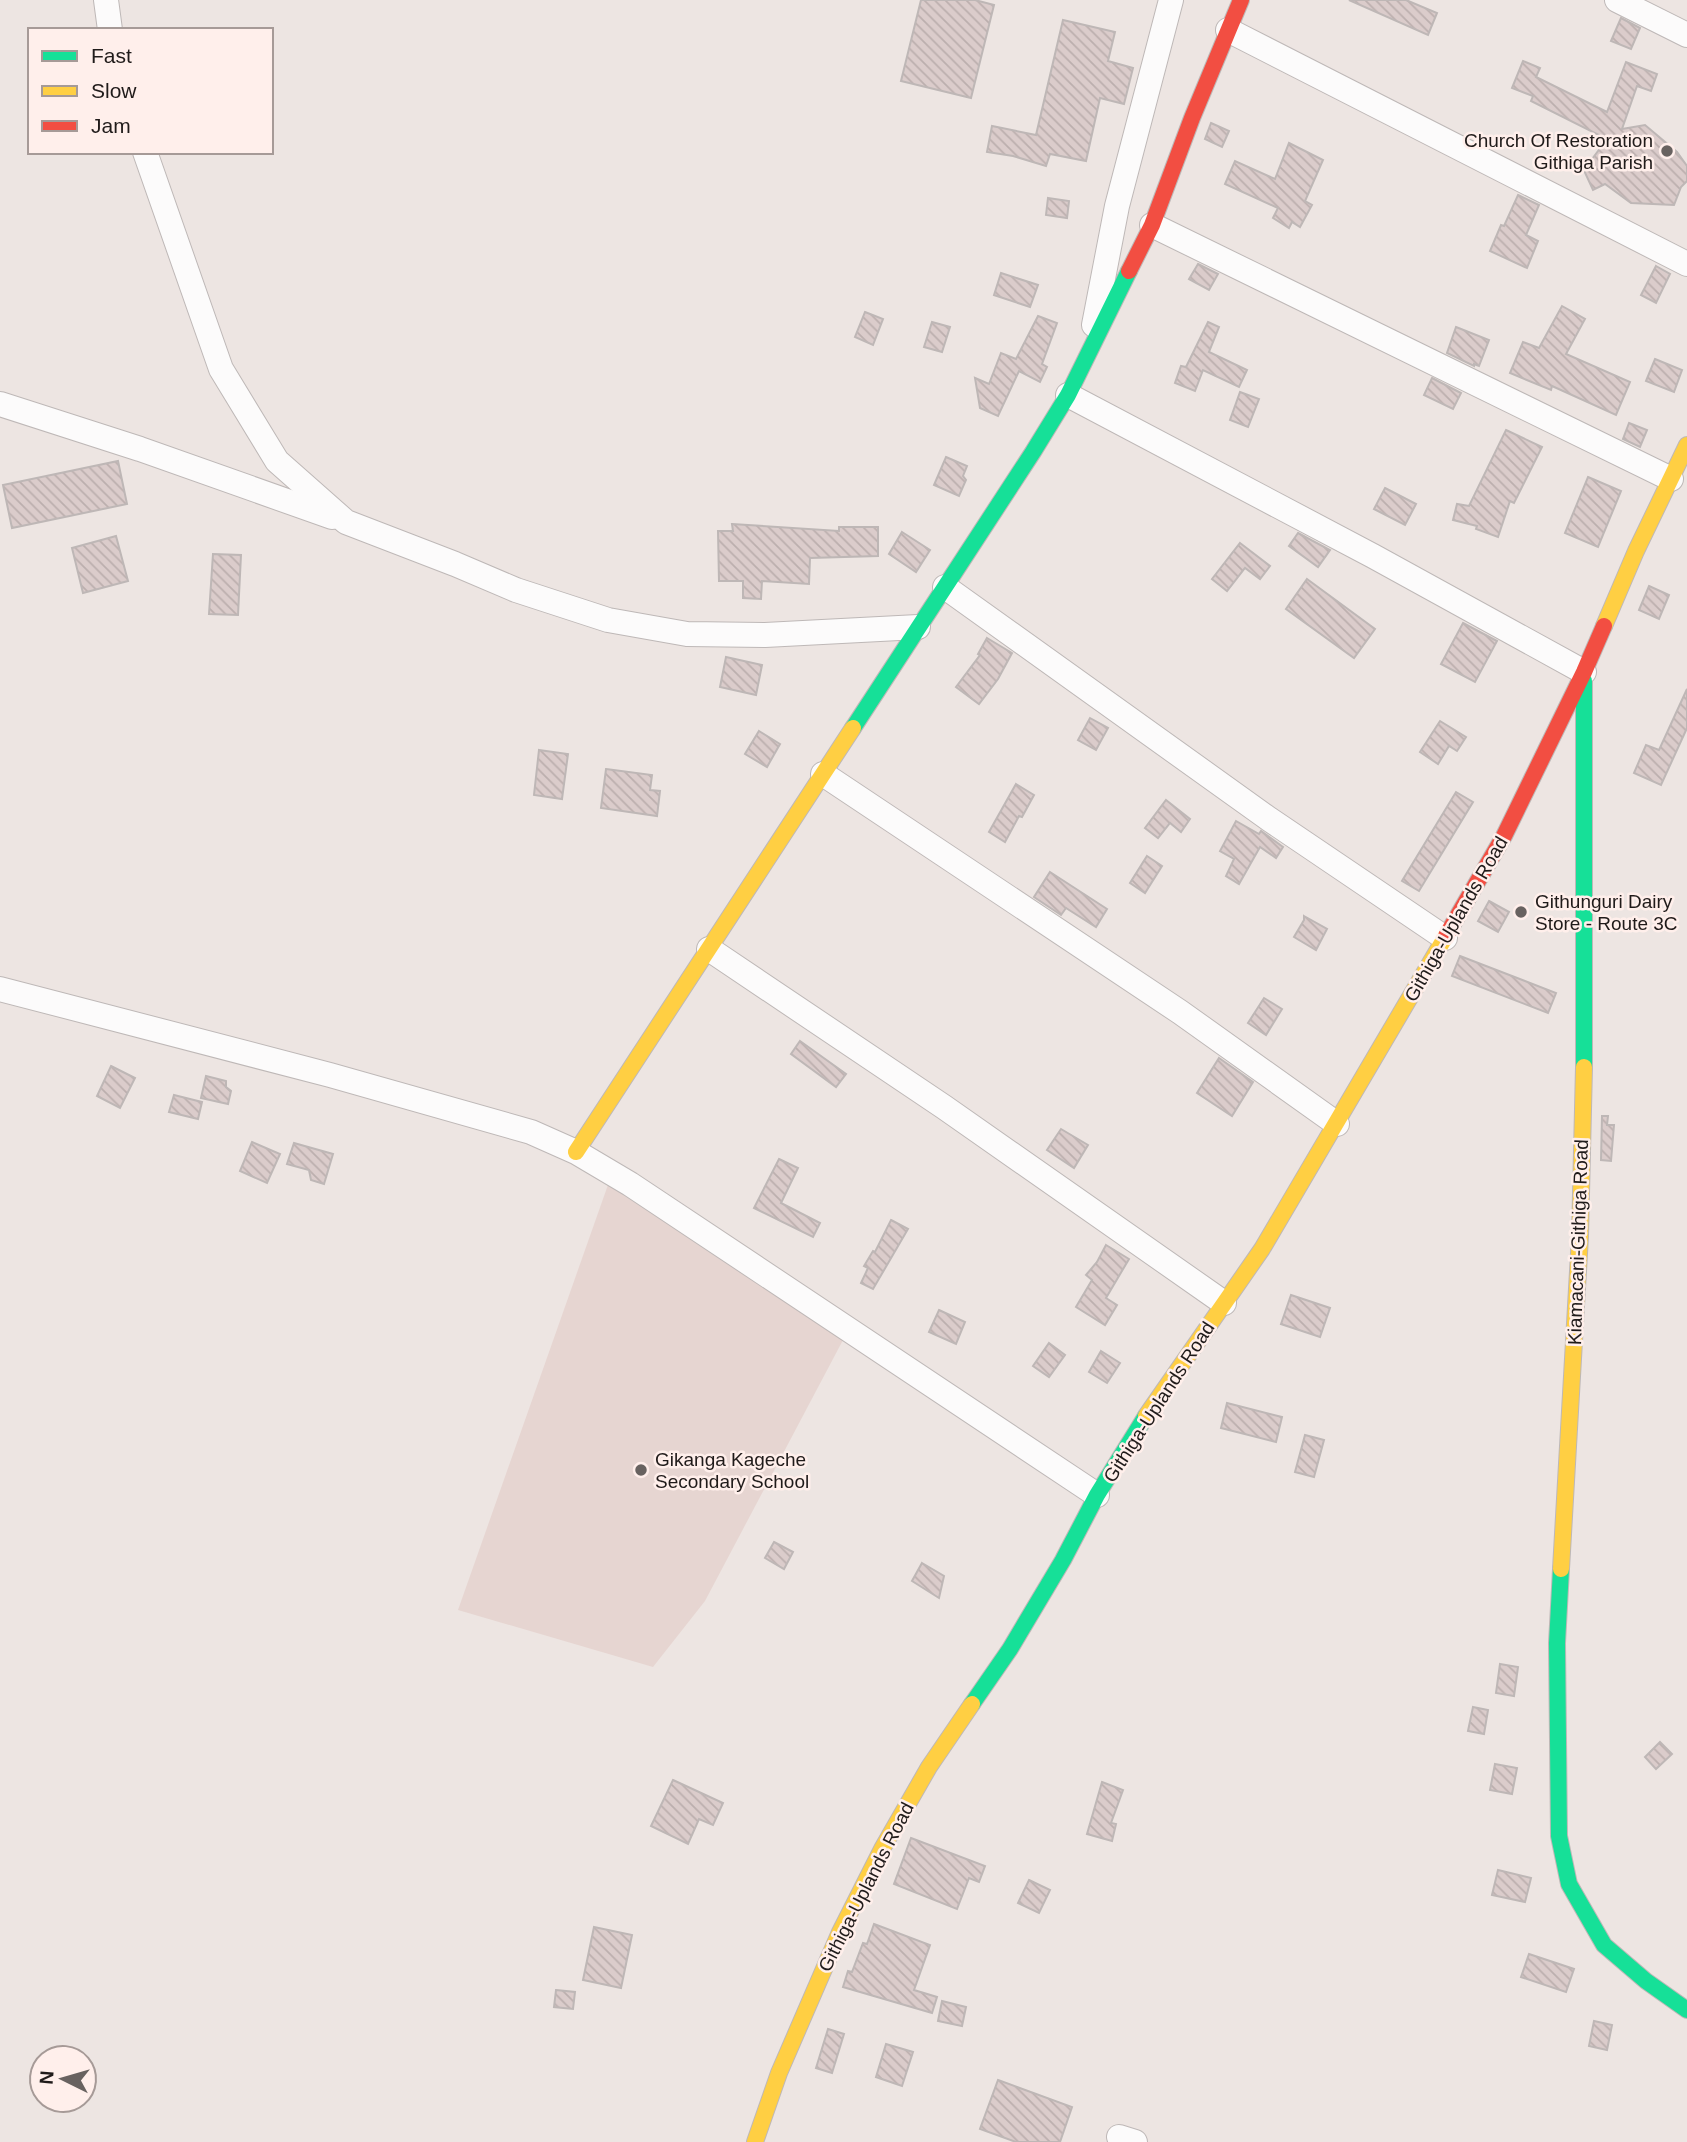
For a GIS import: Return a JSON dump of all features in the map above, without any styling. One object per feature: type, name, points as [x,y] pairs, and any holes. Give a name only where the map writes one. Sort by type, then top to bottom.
[{"type":"street","points":[[106,0],[110,28]]},
{"type":"street","points":[[1090,350],[1117,206],[1171,0]]},
{"type":"street","points":[[576,1152],[1068,395],[1152,225],[1192,118],[1241,0]]},
{"type":"street","points":[[1617,0],[1687,35]]},
{"type":"street","points":[[1228,30],[1687,264]]},
{"type":"street","points":[[146,154],[221,369],[277,461],[346,522]]},
{"type":"street","points":[[1152,225],[1671,479]]},
{"type":"street","points":[[1068,395],[1373,556],[1584,672]]},
{"type":"street","points":[[0,404],[140,449],[346,522],[516,590],[608,621],[687,634],[765,635],[919,627]]},
{"type":"street","name":"Kiamacani-Githiga Road","points":[[1687,446],[1636,551],[1584,672],[1585,1013],[1580,1236],[1557,1643],[1559,1836],[1569,1884],[1604,1945],[1646,1981],[1687,2010]]},
{"type":"street","points":[[945,587],[1269,819],[1445,938]]},
{"type":"street","name":"Githiga-Uplands Road","points":[[755,2142],[779,2073],[840,1932],[882,1849],[929,1767],[1010,1649],[1063,1560],[1097,1495],[1158,1397],[1262,1249],[1337,1124],[1504,836],[1584,672]]},
{"type":"street","points":[[823,774],[1180,1012],[1337,1124]]},
{"type":"street","points":[[709,949],[944,1107],[1224,1303]]},
{"type":"street","points":[[0,989],[384,1090],[531,1132],[576,1152],[630,1184],[1097,1495]]},
{"type":"shaded area","name":"Gikanga Kageche Secondary School","points":[[609,1182],[843,1340],[705,1601],[653,1667],[458,1610]]},
{"type":"building","points":[[921,0],[975,0],[994,5],[971,98],[901,81]]},
{"type":"building","points":[[1349,0],[1406,0],[1437,13],[1428,35]]},
{"type":"building","points":[[1621,18],[1640,28],[1631,49],[1611,41]]},
{"type":"building","points":[[1063,20],[1115,32],[1108,61],[1133,68],[1124,104],[1100,98],[1086,161],[1050,154],[1046,166],[1013,156],[987,152],[992,126],[1036,135]]},
{"type":"building","points":[[1523,61],[1540,68],[1536,77],[1607,112],[1626,62],[1657,74],[1651,91],[1637,86],[1622,129],[1645,125],[1677,152],[1687,166],[1687,181],[1681,187],[1674,205],[1631,203],[1605,184],[1593,190],[1581,164],[1592,159],[1607,139],[1531,101],[1533,96],[1512,88]]},
{"type":"building","points":[[1211,123],[1229,131],[1222,147],[1205,139]]},
{"type":"building","points":[[1289,143],[1323,160],[1305,201],[1312,205],[1300,227],[1292,222],[1289,228],[1273,218],[1278,208],[1225,184],[1235,161],[1275,179]]},
{"type":"building","points":[[1518,195],[1539,205],[1526,235],[1538,241],[1527,268],[1490,251]]},
{"type":"building","points":[[1048,198],[1069,201],[1067,218],[1046,215]]},
{"type":"building","points":[[1198,264],[1218,274],[1209,290],[1189,279]]},
{"type":"building","points":[[1656,266],[1670,274],[1656,303],[1641,295]]},
{"type":"building","points":[[1001,273],[1038,285],[1030,307],[994,295]]},
{"type":"building","points":[[1562,306],[1585,319],[1566,354],[1630,382],[1616,415],[1552,386],[1551,390],[1510,373],[1523,342],[1539,348]]},
{"type":"building","points":[[865,312],[883,319],[873,345],[855,337]]},
{"type":"building","points":[[1038,316],[1057,323],[1042,364],[1047,367],[1040,382],[1019,371],[998,416],[980,408],[975,378],[989,384],[1001,353],[1016,359]]},
{"type":"building","points":[[932,322],[950,327],[942,352],[924,347]]},
{"type":"building","points":[[1208,322],[1219,327],[1209,352],[1247,370],[1239,387],[1203,370],[1195,391],[1175,383],[1181,366],[1186,367]]},
{"type":"building","points":[[1456,327],[1489,340],[1479,366],[1447,353]]},
{"type":"building","points":[[1655,359],[1682,370],[1674,392],[1646,381]]},
{"type":"building","points":[[1432,378],[1461,393],[1453,409],[1424,395]]},
{"type":"building","points":[[1240,392],[1259,399],[1248,427],[1230,420]]},
{"type":"building","points":[[1629,423],[1647,430],[1640,447],[1623,439]]},
{"type":"building","points":[[1506,430],[1542,447],[1514,503],[1510,501],[1498,537],[1476,529],[1477,526],[1453,520],[1457,504],[1469,506]]},
{"type":"building","points":[[946,457],[967,466],[963,476],[966,480],[959,496],[934,485]]},
{"type":"building","points":[[118,461],[127,504],[12,528],[3,485]]},
{"type":"building","points":[[1588,477],[1621,491],[1598,547],[1565,533]]},
{"type":"building","points":[[1385,488],[1416,504],[1405,525],[1374,509]]},
{"type":"building","points":[[732,524],[839,531],[839,527],[878,527],[878,556],[810,558],[809,584],[762,581],[761,599],[743,598],[743,581],[719,581],[718,531],[733,531]]},
{"type":"building","points":[[902,532],[930,550],[916,572],[889,554]]},
{"type":"building","points":[[1298,533],[1330,550],[1318,567],[1289,546]]},
{"type":"building","points":[[116,536],[128,581],[83,593],[72,548]]},
{"type":"building","points":[[1240,543],[1270,566],[1260,579],[1245,568],[1227,591],[1212,579]]},
{"type":"building","points":[[213,554],[241,555],[238,615],[209,614]]},
{"type":"building","points":[[1307,579],[1375,629],[1354,658],[1286,609]]},
{"type":"building","points":[[1649,586],[1669,595],[1659,619],[1639,610]]},
{"type":"building","points":[[1463,623],[1497,641],[1475,682],[1441,664]]},
{"type":"building","points":[[987,638],[1012,653],[998,679],[979,704],[956,687],[980,655],[978,654]]},
{"type":"building","points":[[726,657],[762,665],[756,695],[720,687]]},
{"type":"building","points":[[1687,689],[1687,728],[1661,785],[1634,773],[1646,745],[1659,750]]},
{"type":"building","points":[[1090,718],[1108,728],[1096,750],[1078,740]]},
{"type":"building","points":[[1440,721],[1466,737],[1457,751],[1449,746],[1438,764],[1420,752]]},
{"type":"building","points":[[759,731],[780,744],[767,767],[745,754]]},
{"type":"building","points":[[539,750],[568,754],[562,799],[534,795]]},
{"type":"building","points":[[606,769],[652,775],[650,790],[660,791],[657,816],[601,808]]},
{"type":"building","points":[[1016,784],[1034,795],[1005,842],[989,832]]},
{"type":"building","points":[[1456,792],[1473,802],[1419,891],[1402,881]]},
{"type":"building","points":[[1166,800],[1190,819],[1181,832],[1170,823],[1158,838],[1145,828]]},
{"type":"building","points":[[1236,821],[1259,834],[1261,831],[1283,847],[1276,858],[1260,847],[1239,884],[1226,876],[1234,859],[1220,851]]},
{"type":"building","points":[[1147,856],[1162,866],[1145,893],[1130,883]]},
{"type":"building","points":[[1050,872],[1107,909],[1096,927],[1066,908],[1061,915],[1034,897]]},
{"type":"building","points":[[1489,901],[1509,912],[1498,932],[1478,921]]},
{"type":"building","points":[[1304,916],[1327,929],[1316,950],[1294,937]]},
{"type":"building","points":[[1460,956],[1556,993],[1548,1013],[1452,976]]},
{"type":"building","points":[[1264,998],[1282,1009],[1266,1035],[1248,1023]]},
{"type":"building","points":[[800,1041],[846,1074],[836,1087],[791,1054]]},
{"type":"building","points":[[1219,1058],[1253,1082],[1232,1116],[1197,1093]]},
{"type":"building","points":[[111,1066],[135,1078],[120,1108],[97,1096]]},
{"type":"building","points":[[206,1076],[226,1081],[226,1087],[231,1091],[228,1104],[201,1098]]},
{"type":"building","points":[[174,1095],[202,1102],[198,1119],[169,1112]]},
{"type":"building","points":[[1602,1116],[1608,1116],[1607,1125],[1614,1125],[1611,1161],[1601,1160]]},
{"type":"building","points":[[1061,1129],[1088,1145],[1074,1168],[1047,1150]]},
{"type":"building","points":[[252,1142],[280,1154],[267,1183],[240,1171]]},
{"type":"building","points":[[294,1143],[333,1154],[324,1184],[311,1180],[309,1170],[287,1164]]},
{"type":"building","points":[[779,1159],[798,1168],[781,1203],[820,1223],[813,1237],[754,1208]]},
{"type":"building","points":[[891,1220],[908,1229],[873,1289],[861,1283],[868,1268],[864,1266],[873,1251],[875,1252]]},
{"type":"building","points":[[1106,1245],[1129,1259],[1106,1298],[1117,1305],[1105,1325],[1076,1307],[1092,1280],[1086,1275]]},
{"type":"building","points":[[1291,1295],[1330,1308],[1320,1337],[1281,1324]]},
{"type":"building","points":[[939,1310],[965,1322],[956,1344],[929,1332]]},
{"type":"building","points":[[1049,1343],[1065,1355],[1049,1377],[1033,1366]]},
{"type":"building","points":[[1101,1351],[1120,1363],[1107,1383],[1089,1372]]},
{"type":"building","points":[[1227,1403],[1282,1417],[1276,1442],[1221,1428]]},
{"type":"building","points":[[1305,1435],[1324,1440],[1314,1477],[1295,1472]]},
{"type":"building","points":[[774,1542],[793,1552],[784,1569],[765,1558]]},
{"type":"building","points":[[922,1563],[944,1576],[939,1598],[912,1581]]},
{"type":"building","points":[[1500,1664],[1518,1667],[1514,1696],[1496,1693]]},
{"type":"building","points":[[1473,1707],[1488,1710],[1484,1734],[1468,1731]]},
{"type":"building","points":[[1660,1742],[1672,1754],[1656,1769],[1645,1757]]},
{"type":"building","points":[[1495,1764],[1517,1768],[1512,1794],[1490,1790]]},
{"type":"building","points":[[673,1780],[723,1803],[713,1825],[699,1819],[688,1844],[651,1826]]},
{"type":"building","points":[[1102,1782],[1123,1790],[1111,1823],[1116,1824],[1112,1841],[1087,1834]]},
{"type":"building","points":[[911,1838],[985,1866],[979,1882],[969,1878],[957,1909],[894,1884]]},
{"type":"building","points":[[1498,1870],[1531,1878],[1525,1902],[1492,1895]]},
{"type":"building","points":[[1029,1880],[1050,1890],[1039,1913],[1018,1903]]},
{"type":"building","points":[[874,1924],[930,1945],[914,1990],[937,1997],[932,2013],[843,1987],[848,1971],[852,1972]]},
{"type":"building","points":[[594,1927],[632,1935],[621,1988],[583,1980]]},
{"type":"building","points":[[1529,1954],[1574,1969],[1566,1992],[1521,1977]]},
{"type":"building","points":[[556,1990],[575,1992],[573,2009],[554,2007]]},
{"type":"building","points":[[942,2001],[966,2007],[962,2026],[938,2021]]},
{"type":"building","points":[[1594,2021],[1612,2025],[1607,2050],[1589,2046]]},
{"type":"building","points":[[828,2029],[844,2034],[832,2073],[816,2068]]},
{"type":"building","points":[[886,2044],[913,2052],[902,2086],[876,2077]]},
{"type":"building","points":[[998,2080],[1072,2107],[1060,2142],[1016,2142],[980,2129]]},
{"type":"traffic: fast","points":[[853,728],[1068,395],[1129,271]]},
{"type":"traffic: fast","points":[[1584,681],[1584,1067]]},
{"type":"traffic: fast","points":[[972,1704],[1010,1649],[1063,1560],[1097,1495],[1146,1416]]},
{"type":"traffic: fast","points":[[1561,1569],[1557,1643],[1559,1836],[1569,1884],[1604,1945],[1646,1981],[1687,2010]]},
{"type":"traffic: slow","points":[[1604,626],[1636,551],[1687,445]]},
{"type":"traffic: slow","points":[[576,1152],[853,728]]},
{"type":"traffic: slow","points":[[1146,1416],[1262,1249],[1446,936]]},
{"type":"traffic: slow","points":[[1561,1569],[1580,1236],[1584,1067]]},
{"type":"traffic: slow","points":[[755,2142],[779,2073],[840,1932],[882,1849],[929,1767],[972,1704]]},
{"type":"traffic: jam","points":[[1129,271],[1152,225],[1192,118],[1241,0]]},
{"type":"traffic: jam","points":[[1446,936],[1504,836],[1604,626]]},
{"type":"place","name":"Church Of Restoration Githiga Parish","points":[[1667,151]]},
{"type":"place","name":"Githunguri Dairy Store - Route 3C","points":[[1521,912]]},
{"type":"place","name":"Gikanga Kageche Secondary School","points":[[641,1470]]}]
